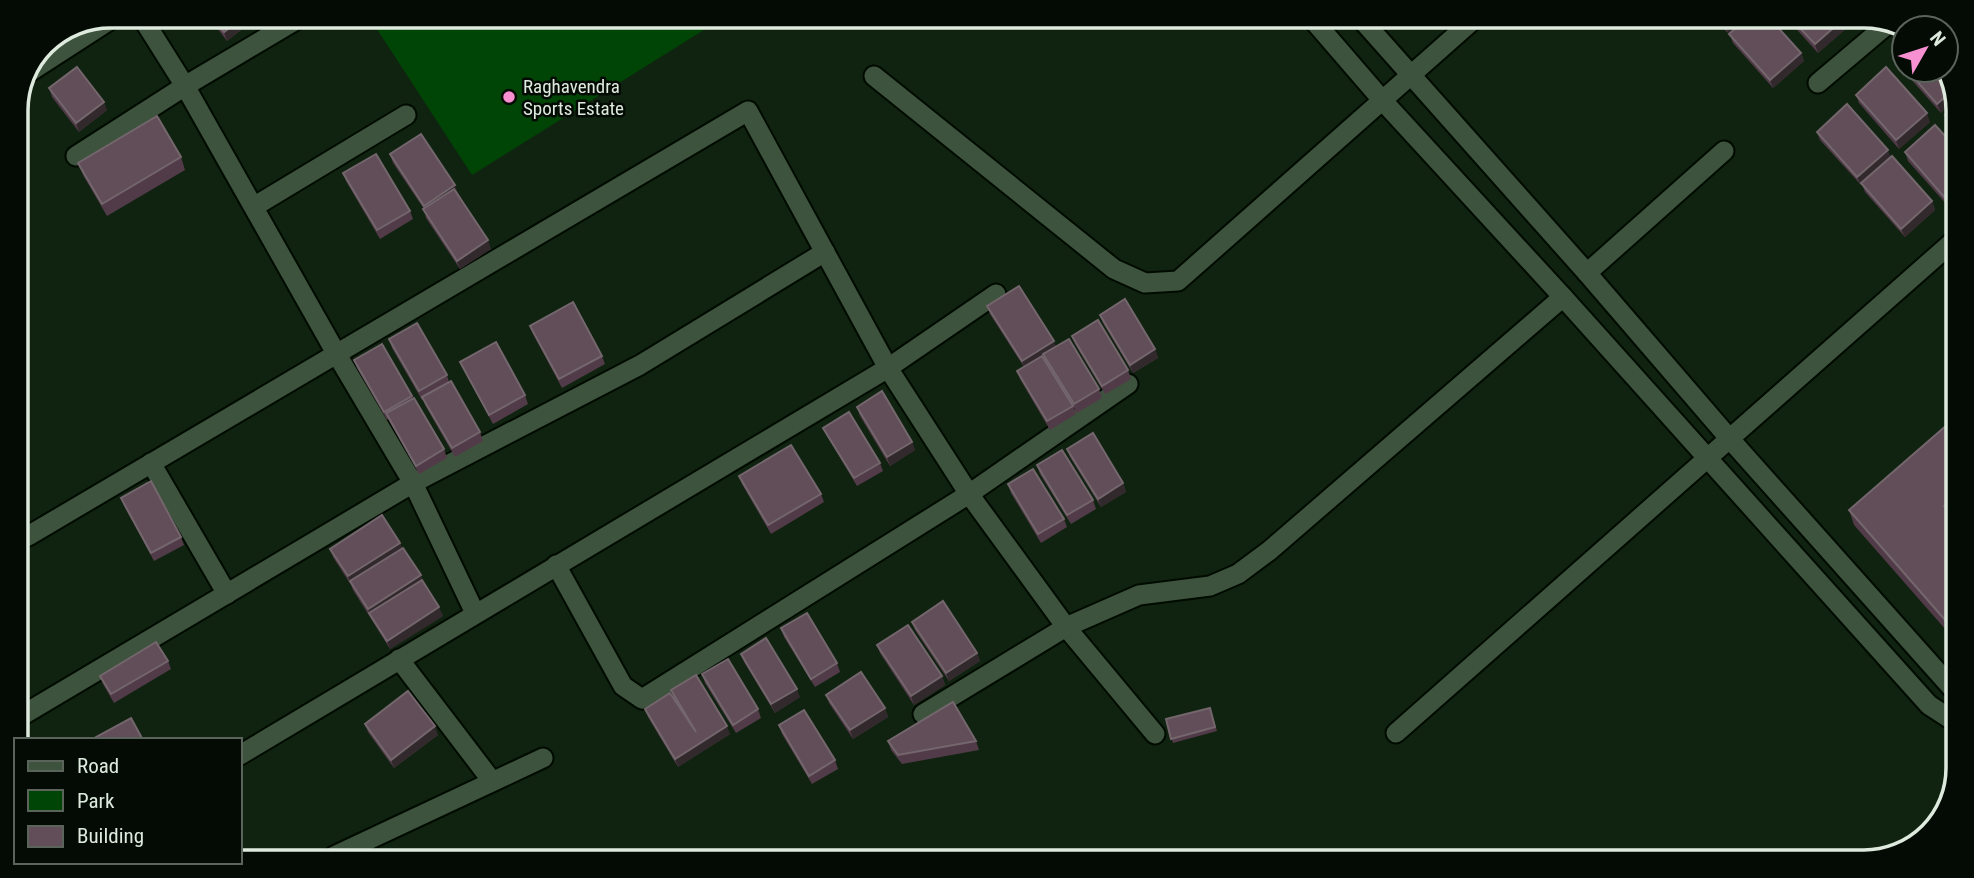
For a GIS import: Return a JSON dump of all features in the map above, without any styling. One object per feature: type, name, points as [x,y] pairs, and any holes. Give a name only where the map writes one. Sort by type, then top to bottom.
[{"type":"street","points":[[149,28],[186,86],[336,353],[413,483],[475,613]]},
{"type":"street","points":[[76,156],[282,28]]},
{"type":"street","points":[[1320,28],[1929,705],[1946,716]]},
{"type":"street","points":[[1369,28],[1946,681]]},
{"type":"street","points":[[874,76],[1114,269],[1145,283],[1178,281],[1464,28]]},
{"type":"street","points":[[44,63],[94,30]]},
{"type":"street","points":[[1818,83],[1881,30]]},
{"type":"street","points":[[28,534],[748,111],[888,368],[969,494],[1066,627],[1155,734]]},
{"type":"street","points":[[255,206],[406,115]]},
{"type":"street","points":[[1587,273],[1724,150]]},
{"type":"street","points":[[1396,733],[1946,248]]},
{"type":"street","points":[[28,712],[413,483],[640,365],[825,252]]},
{"type":"street","points":[[242,754],[888,368],[996,294]]},
{"type":"street","points":[[923,714],[1066,627],[1139,595],[1210,586],[1238,574],[1269,551],[1563,297]]},
{"type":"street","points":[[556,565],[623,686],[642,699],[969,494],[1128,384]]},
{"type":"street","points":[[151,463],[227,594]]},
{"type":"street","points":[[399,659],[492,782]]},
{"type":"street","points":[[347,850],[543,758]]},
{"type":"green space","name":"Raghavendra Sports Estate","points":[[376,28],[707,28],[472,175]]},
{"type":"building","points":[[1736,28],[1778,28],[1801,53],[1770,80],[1729,34]]},
{"type":"building","points":[[1800,28],[1833,28],[1815,44]]},
{"type":"building","points":[[77,67],[104,102],[76,123],[49,88]]},
{"type":"building","points":[[1886,67],[1890,71],[1890,84],[1901,84],[1927,113],[1896,140],[1856,95]]},
{"type":"building","points":[[1919,84],[1942,84],[1945,97],[1937,104]]},
{"type":"building","points":[[1847,104],[1888,150],[1857,177],[1817,132]]},
{"type":"building","points":[[157,116],[181,157],[102,204],[78,163]]},
{"type":"building","points":[[1935,125],[1946,137],[1945,198],[1905,152]]},
{"type":"building","points":[[421,134],[455,185],[424,206],[390,154]]},
{"type":"building","points":[[376,154],[410,211],[377,230],[343,173]]},
{"type":"building","points":[[1892,156],[1932,201],[1901,229],[1861,183]]},
{"type":"building","points":[[454,189],[488,240],[457,261],[423,209]]},
{"type":"building","points":[[1019,286],[1054,341],[1022,361],[987,306]]},
{"type":"building","points":[[1125,299],[1155,349],[1130,365],[1100,315]]},
{"type":"building","points":[[573,302],[602,356],[559,379],[530,326]]},
{"type":"building","points":[[1098,320],[1128,370],[1102,386],[1072,336]]},
{"type":"building","points":[[417,323],[447,375],[419,391],[389,339]]},
{"type":"building","points":[[1069,339],[1099,389],[1074,404],[1043,354]]},
{"type":"building","points":[[496,342],[525,395],[489,415],[460,362]]},
{"type":"building","points":[[382,344],[412,396],[384,412],[354,360]]},
{"type":"building","points":[[1042,356],[1073,406],[1047,421],[1017,371]]},
{"type":"building","points":[[451,381],[480,432],[452,448],[422,397]]},
{"type":"building","points":[[882,391],[912,442],[887,457],[857,407]]},
{"type":"building","points":[[414,398],[444,449],[416,466],[386,413]]},
{"type":"building","points":[[849,412],[880,463],[854,478],[823,428]]},
{"type":"building","points":[[1946,426],[1946,621],[1849,510]]},
{"type":"building","points":[[1093,433],[1123,483],[1098,499],[1067,449]]},
{"type":"building","points":[[791,445],[821,494],[768,525],[739,476]]},
{"type":"building","points":[[1062,450],[1093,500],[1067,515],[1037,465]]},
{"type":"building","points":[[1033,469],[1064,519],[1038,534],[1008,484]]},
{"type":"building","points":[[151,481],[181,537],[151,553],[121,498]]},
{"type":"building","points":[[382,515],[400,543],[348,576],[330,549]]},
{"type":"building","points":[[403,548],[421,575],[368,609],[350,581]]},
{"type":"building","points":[[422,580],[439,607],[387,641],[369,613]]},
{"type":"building","points":[[943,601],[977,653],[946,673],[912,622]]},
{"type":"building","points":[[807,613],[837,663],[811,679],[781,628]]},
{"type":"building","points":[[908,625],[942,676],[911,696],[877,645]]},
{"type":"building","points":[[766,638],[797,689],[771,704],[741,654]]},
{"type":"building","points":[[156,642],[168,661],[111,694],[100,676]]},
{"type":"building","points":[[728,659],[758,709],[733,725],[702,674]]},
{"type":"building","points":[[861,672],[885,708],[850,730],[826,695]]},
{"type":"building","points":[[696,675],[727,726],[675,759],[645,709],[670,693],[696,732],[671,690]]},
{"type":"building","points":[[408,691],[435,726],[391,760],[365,724]]},
{"type":"building","points":[[953,702],[976,741],[898,755],[888,741]]},
{"type":"building","points":[[1210,708],[1215,727],[1171,739],[1166,719]]},
{"type":"building","points":[[804,710],[835,760],[809,776],[779,725]]},
{"type":"building","points":[[131,718],[142,738],[97,738]]},
{"type":"place","name":"Raghavendra Sports Estate","points":[[509,97]]}]
